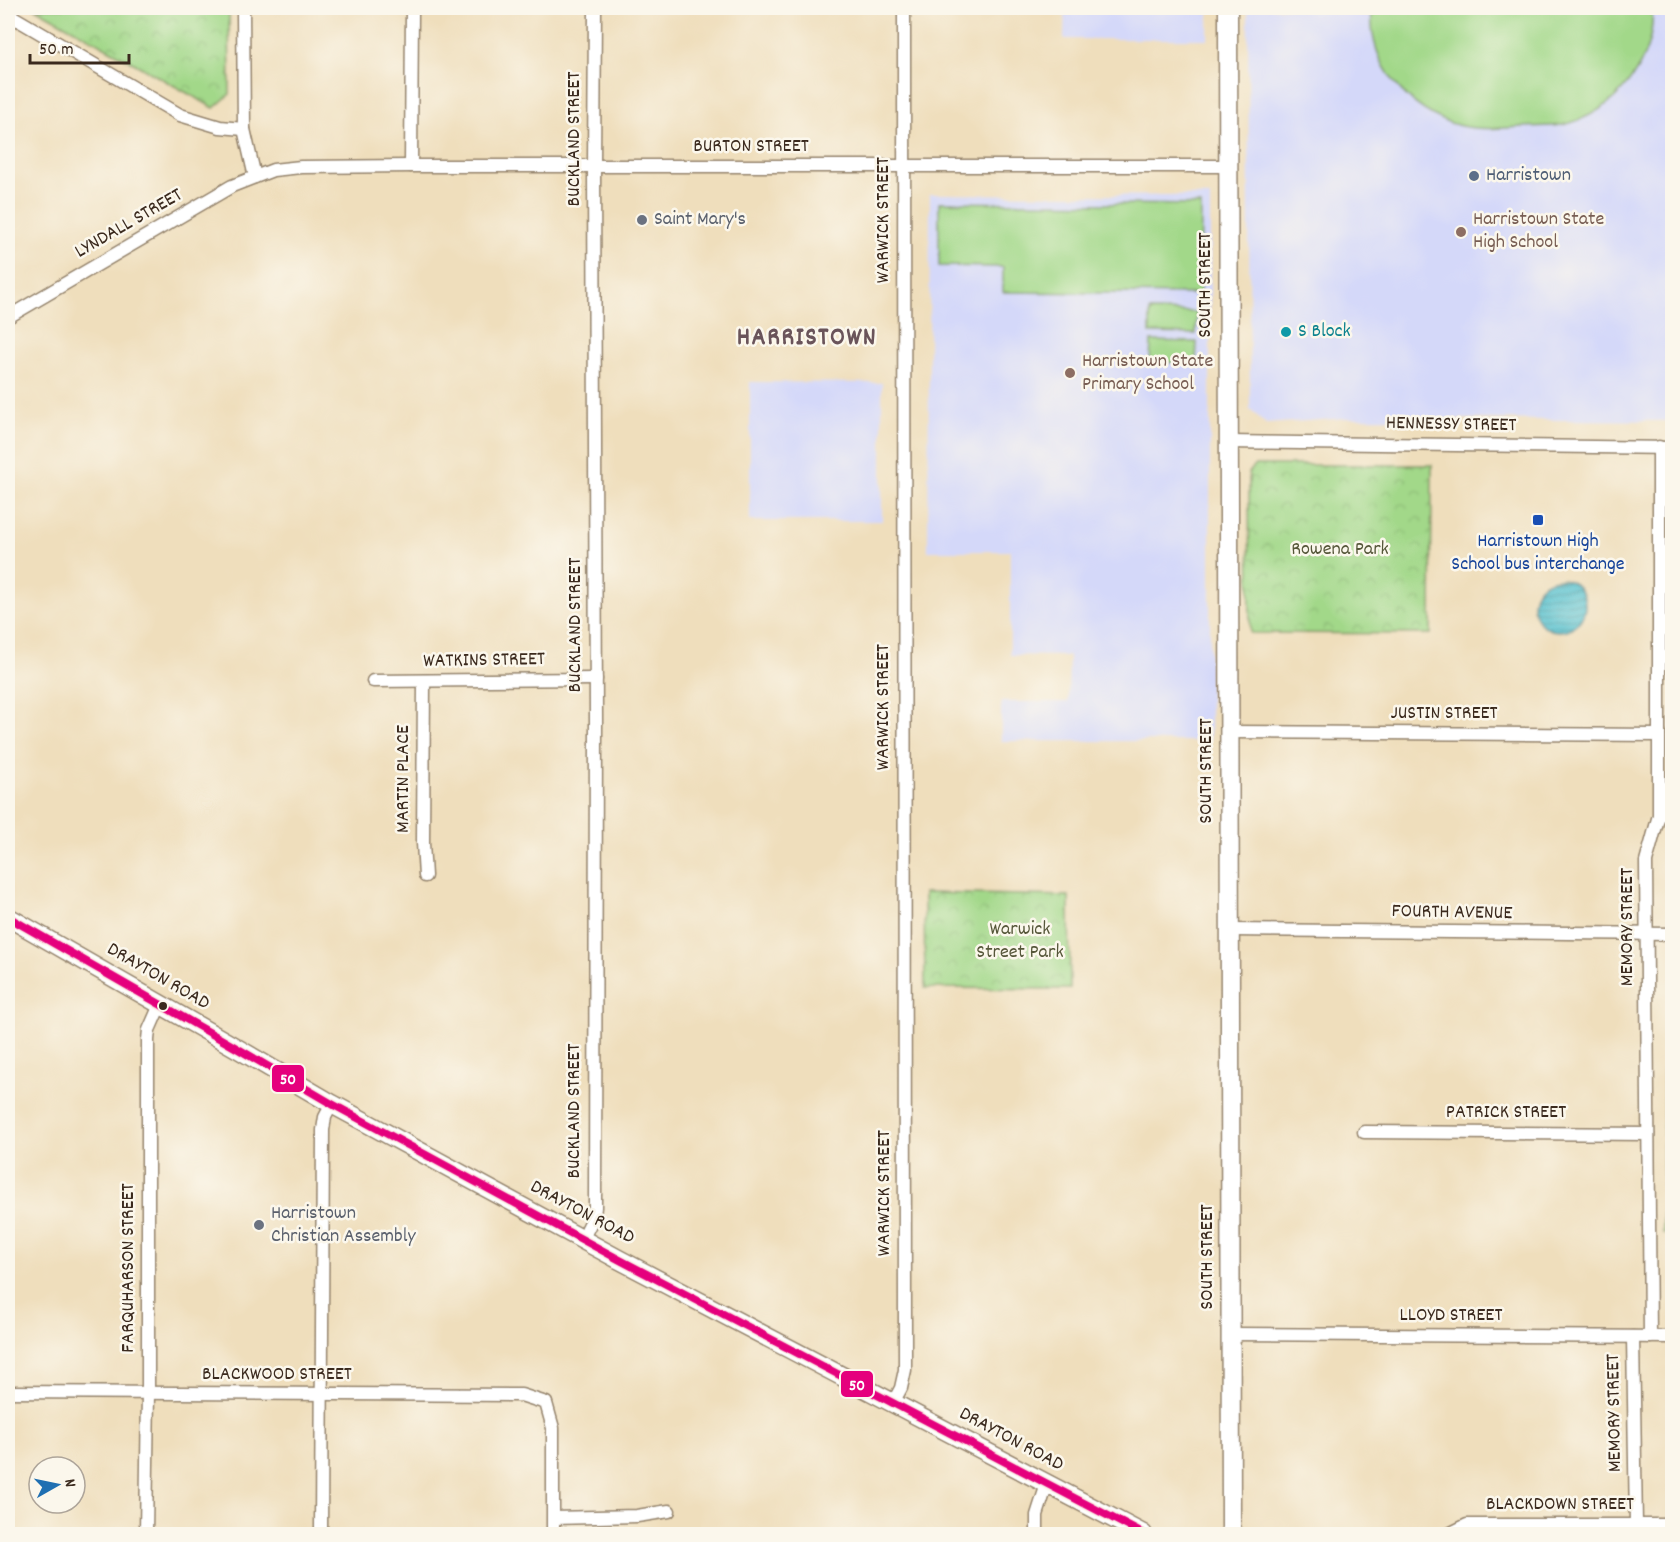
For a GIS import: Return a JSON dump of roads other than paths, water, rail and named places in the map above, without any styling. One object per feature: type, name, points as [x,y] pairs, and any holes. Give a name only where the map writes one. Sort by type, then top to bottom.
[{"type":"street","points":[[243,8],[244,129],[255,177]]},
{"type":"street","points":[[411,166],[412,8]]},
{"type":"street","name":"BUCKLAND STREET","points":[[582,1239],[594,1216],[595,1207],[595,8]]},
{"type":"street","name":"WARWICK STREET","points":[[893,1403],[901,1388],[905,1370],[904,8]]},
{"type":"street","name":"SOUTH STREET","points":[[1228,8],[1231,1534]]},
{"type":"street","points":[[8,16],[180,115],[220,127],[244,129]]},
{"type":"street","name":"BURTON STREET","points":[[273,170],[301,166],[1229,166]]},
{"type":"street","name":"LYNDALL STREET","points":[[8,317],[232,186],[273,170]]},
{"type":"street","name":"HENNESSY STREET","points":[[1229,442],[1672,448]]},
{"type":"street","name":"MEMORY STREET","points":[[1650,1336],[1646,862],[1659,815],[1659,447]]},
{"type":"street","name":"WATKINS STREET","points":[[373,681],[596,679]]},
{"type":"street","name":"MARTIN PLACE","points":[[424,681],[423,843],[425,876]]},
{"type":"street","name":"JUSTIN STREET","points":[[1229,732],[1659,735]]},
{"type":"street","name":"DRAYTON ROAD","points":[[8,917],[332,1104],[582,1239],[1143,1534]]},
{"type":"street","name":"FOURTH AVENUE","points":[[1230,930],[1672,934]]},
{"type":"street","name":"FARQUHARSON STREET","points":[[146,1534],[148,1040],[149,1030],[160,1005]]},
{"type":"street","points":[[321,1534],[323,1130],[325,1117],[332,1104]]},
{"type":"street","name":"PATRICK STREET","points":[[1364,1132],[1648,1134]]},
{"type":"street","name":"LLOYD STREET","points":[[1230,1334],[1672,1337]]},
{"type":"street","name":"MEMORY STREET","points":[[1634,1337],[1636,1525]]},
{"type":"street","name":"BLACKWOOD STREET","points":[[8,1392],[521,1395],[546,1403],[553,1428],[554,1518]]},
{"type":"street","points":[[1037,1534],[1037,1515],[1047,1484]]},
{"type":"street","points":[[554,1534],[554,1518],[637,1516],[669,1511]]},
{"type":"street","name":"BLACKDOWN STREET","points":[[1449,1534],[1467,1525],[1672,1525]]},
{"type":"water","points":[[1554,579],[1564,579],[1578,586],[1585,605],[1578,624],[1564,631],[1554,631],[1544,627],[1537,620],[1533,610],[1533,600],[1537,590],[1544,583]]},
{"type":"place","name":"Harristown","points":[[1474,176]]},
{"type":"place","name":"Saint Mary's","points":[[642,220]]},
{"type":"place","name":"Harristown State High School","points":[[1461,232]]},
{"type":"place","name":"S Block","points":[[1286,332]]},
{"type":"place","name":"Harristown State Primary School","points":[[1070,373]]},
{"type":"place","name":"Harristown High School bus interchange","points":[[1538,520]]},
{"type":"place","name":"Harristown Christian Assembly","points":[[259,1225]]},
{"type":"district","name":"HARRISTOWN","points":[[807,338]]},
{"type":"park label","name":"Rowena Park","points":[[1340,550]]},
{"type":"park label","name":"Warwick Street Park","points":[[1020,942]]}]
